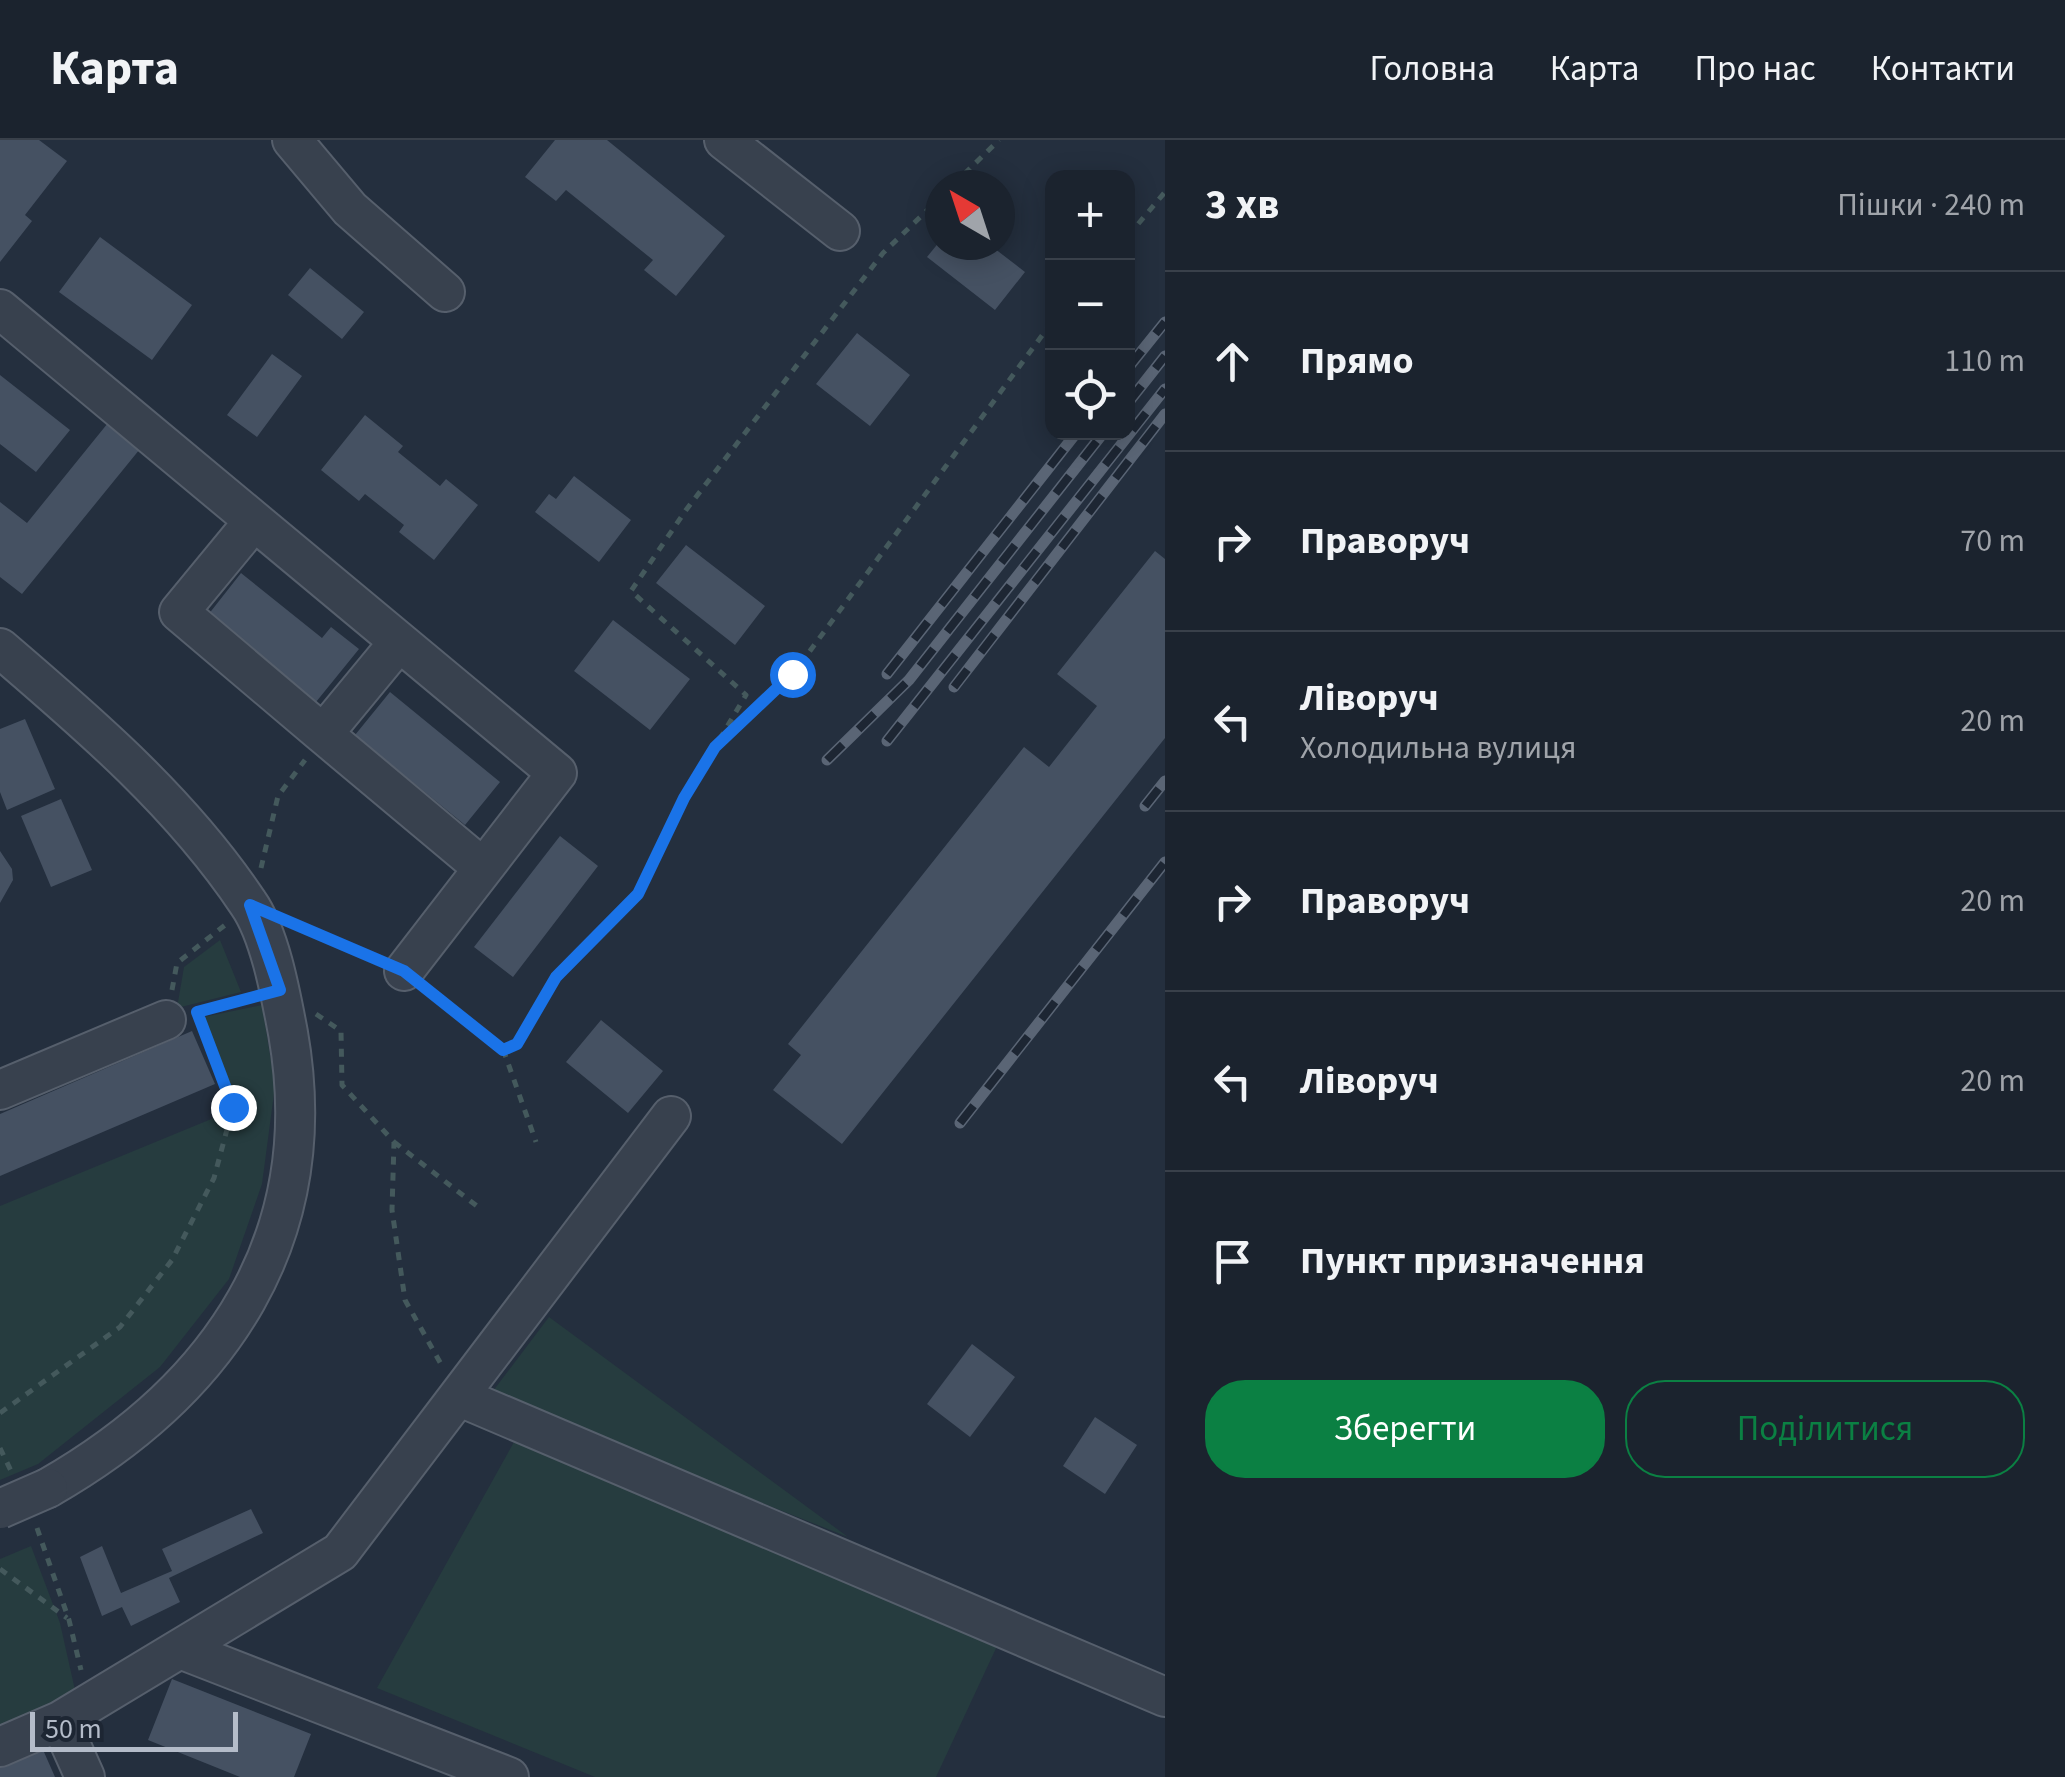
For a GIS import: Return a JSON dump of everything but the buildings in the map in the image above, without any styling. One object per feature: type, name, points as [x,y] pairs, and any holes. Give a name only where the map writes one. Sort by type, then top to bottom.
[{"type":"street","points":[[292,140],[350,209],[445,292]]},
{"type":"street","points":[[724,140],[840,231]]},
{"type":"street","points":[[0,310],[557,773],[404,971]]},
{"type":"street","points":[[254,521],[179,612],[483,868]]},
{"type":"street","points":[[323,734],[399,642]]},
{"type":"street","points":[[0,648],[147,779],[250,905],[280,990],[296,1084],[292,1182],[256,1288],[184,1386],[157,1413],[102,1456],[24,1498]]},
{"type":"street","points":[[0,1090],[155,1017]]},
{"type":"street","points":[[0,1748],[74,1712],[340,1552],[671,1116]]},
{"type":"street","points":[[460,1397],[1165,1696]]},
{"type":"street","points":[[180,1648],[508,1777]]},
{"type":"street","points":[[74,1712],[85,1777]]},
{"type":"path","points":[[968,170],[999,140]]},
{"type":"path","points":[[1135,228],[1165,192]]},
{"type":"path","points":[[503,1050],[517,1044],[556,977],[638,894],[684,798],[746,694],[630,591],[686,510],[883,254],[925,213]]},
{"type":"path","points":[[715,747],[792,674],[1045,331]]},
{"type":"path","points":[[155,1017],[177,963],[250,905],[276,819],[278,796],[323,734]]},
{"type":"path","points":[[250,905],[404,971],[503,1050],[536,1142]]},
{"type":"path","points":[[155,1017],[280,990],[342,1031],[342,1085],[394,1142],[482,1210]]},
{"type":"path","points":[[0,1413],[120,1327],[172,1260],[214,1178],[233,1107],[155,1017]]},
{"type":"path","points":[[394,1142],[392,1210],[405,1300],[460,1397]]},
{"type":"path","points":[[0,1448],[24,1498],[69,1620],[74,1712]]},
{"type":"path","points":[[0,1569],[69,1620]]},
{"type":"green space","points":[[220,940],[241,992],[177,1008],[184,967]]},
{"type":"green space","points":[[262,1005],[275,1086],[262,1184],[229,1279],[160,1367],[38,1464],[0,1480],[0,1206],[238,1108],[204,1017]]},
{"type":"green space","points":[[549,1317],[848,1537],[490,1395]]},
{"type":"green space","points":[[514,1442],[998,1644],[936,1777],[595,1777],[377,1688]]},
{"type":"green space","points":[[31,1546],[60,1623],[77,1699],[0,1737],[0,1559]]},
{"type":"railway","points":[[1135,359],[1165,322]]},
{"type":"railway","points":[[1135,394],[1165,356]]},
{"type":"railway","points":[[887,741],[1165,389]]},
{"type":"railway","points":[[954,687],[1165,414]]},
{"type":"railway","points":[[887,674],[1071,440]]},
{"type":"railway","points":[[827,760],[909,680],[1098,440]]},
{"type":"railway","points":[[1145,806],[1165,781]]},
{"type":"railway","points":[[960,1123],[1165,862]]},
{"type":"route","points":[[233,1107],[197,1012],[280,990],[250,905],[404,971],[503,1050],[517,1044],[556,977],[638,894],[684,798],[715,747],[792,674]]}]
